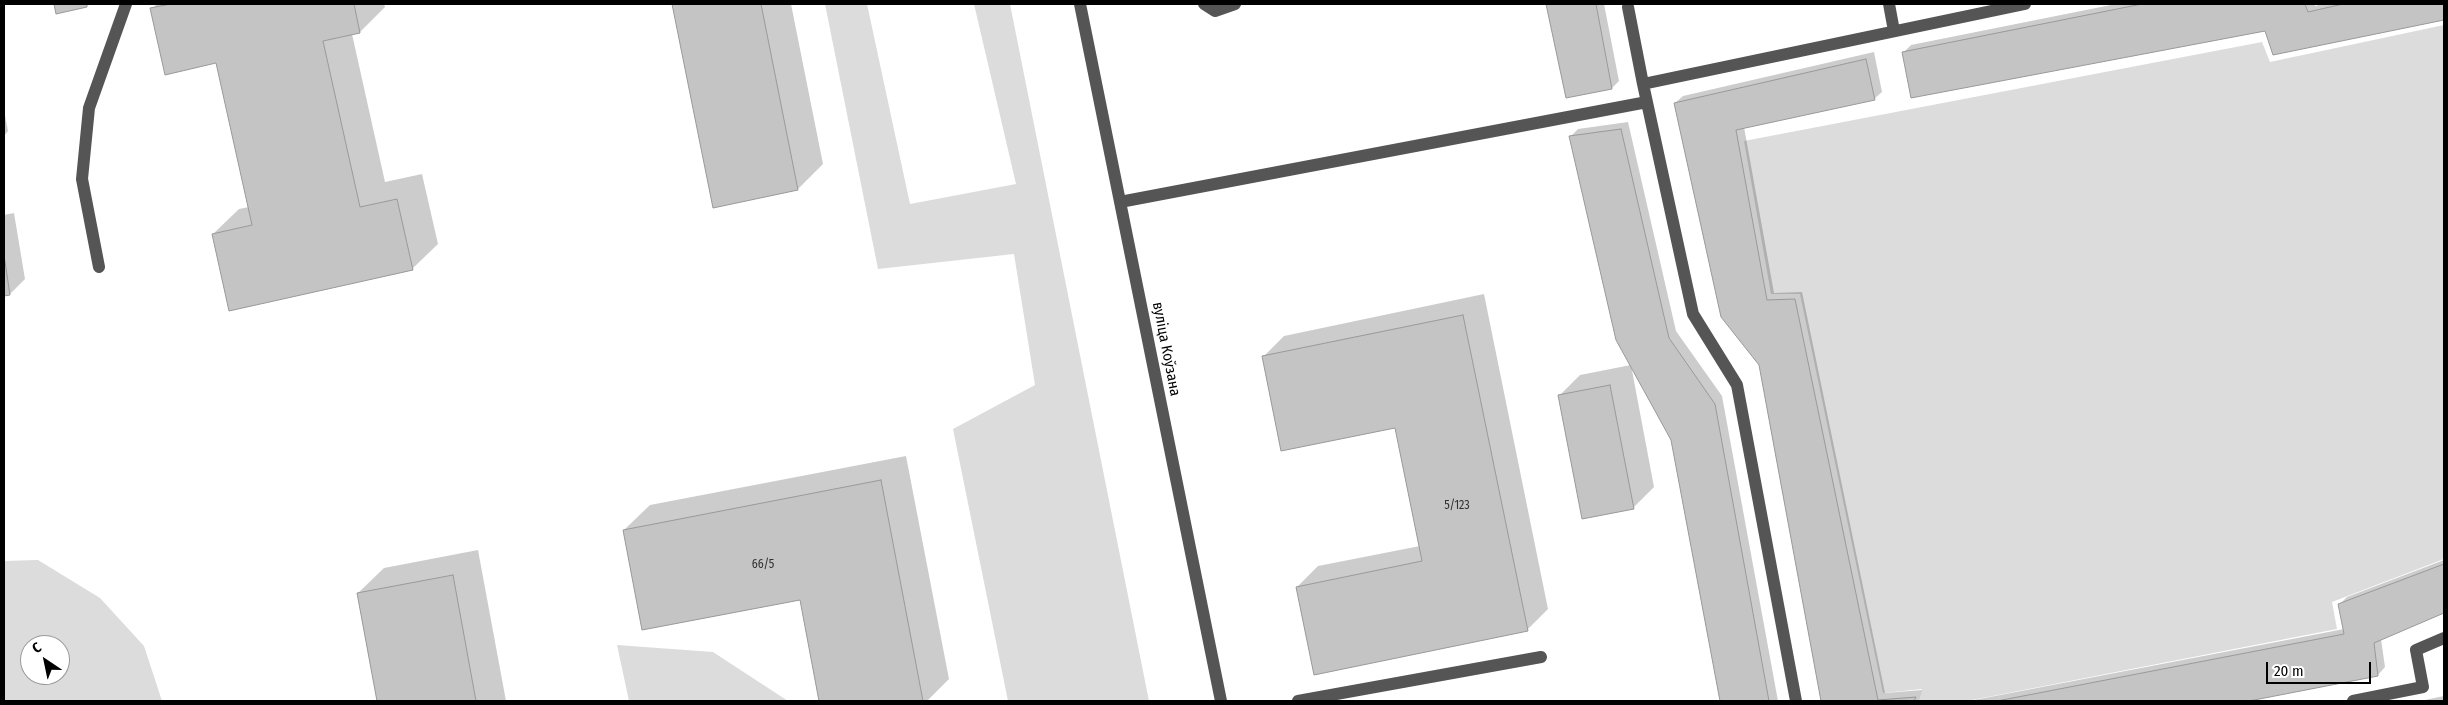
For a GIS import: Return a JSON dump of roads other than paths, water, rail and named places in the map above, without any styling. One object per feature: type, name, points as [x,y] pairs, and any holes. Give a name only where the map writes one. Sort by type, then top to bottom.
[{"type":"street","points":[[99,267],[82,178],[89,108],[126,4]]},
{"type":"street","name":"вуліца Коўзана","points":[[1080,4],[1221,701]]},
{"type":"street","points":[[1204,4],[1215,11],[1234,4]]},
{"type":"street","points":[[1889,4],[1894,31]]},
{"type":"street","points":[[1643,84],[2025,4]]},
{"type":"street","points":[[1628,7],[1693,314],[1737,385],[1796,701]]},
{"type":"street","points":[[1120,202],[1647,102]]},
{"type":"street","points":[[2353,701],[2424,687],[2416,650],[2444,638]]},
{"type":"street","points":[[1298,701],[1541,657]]}]
